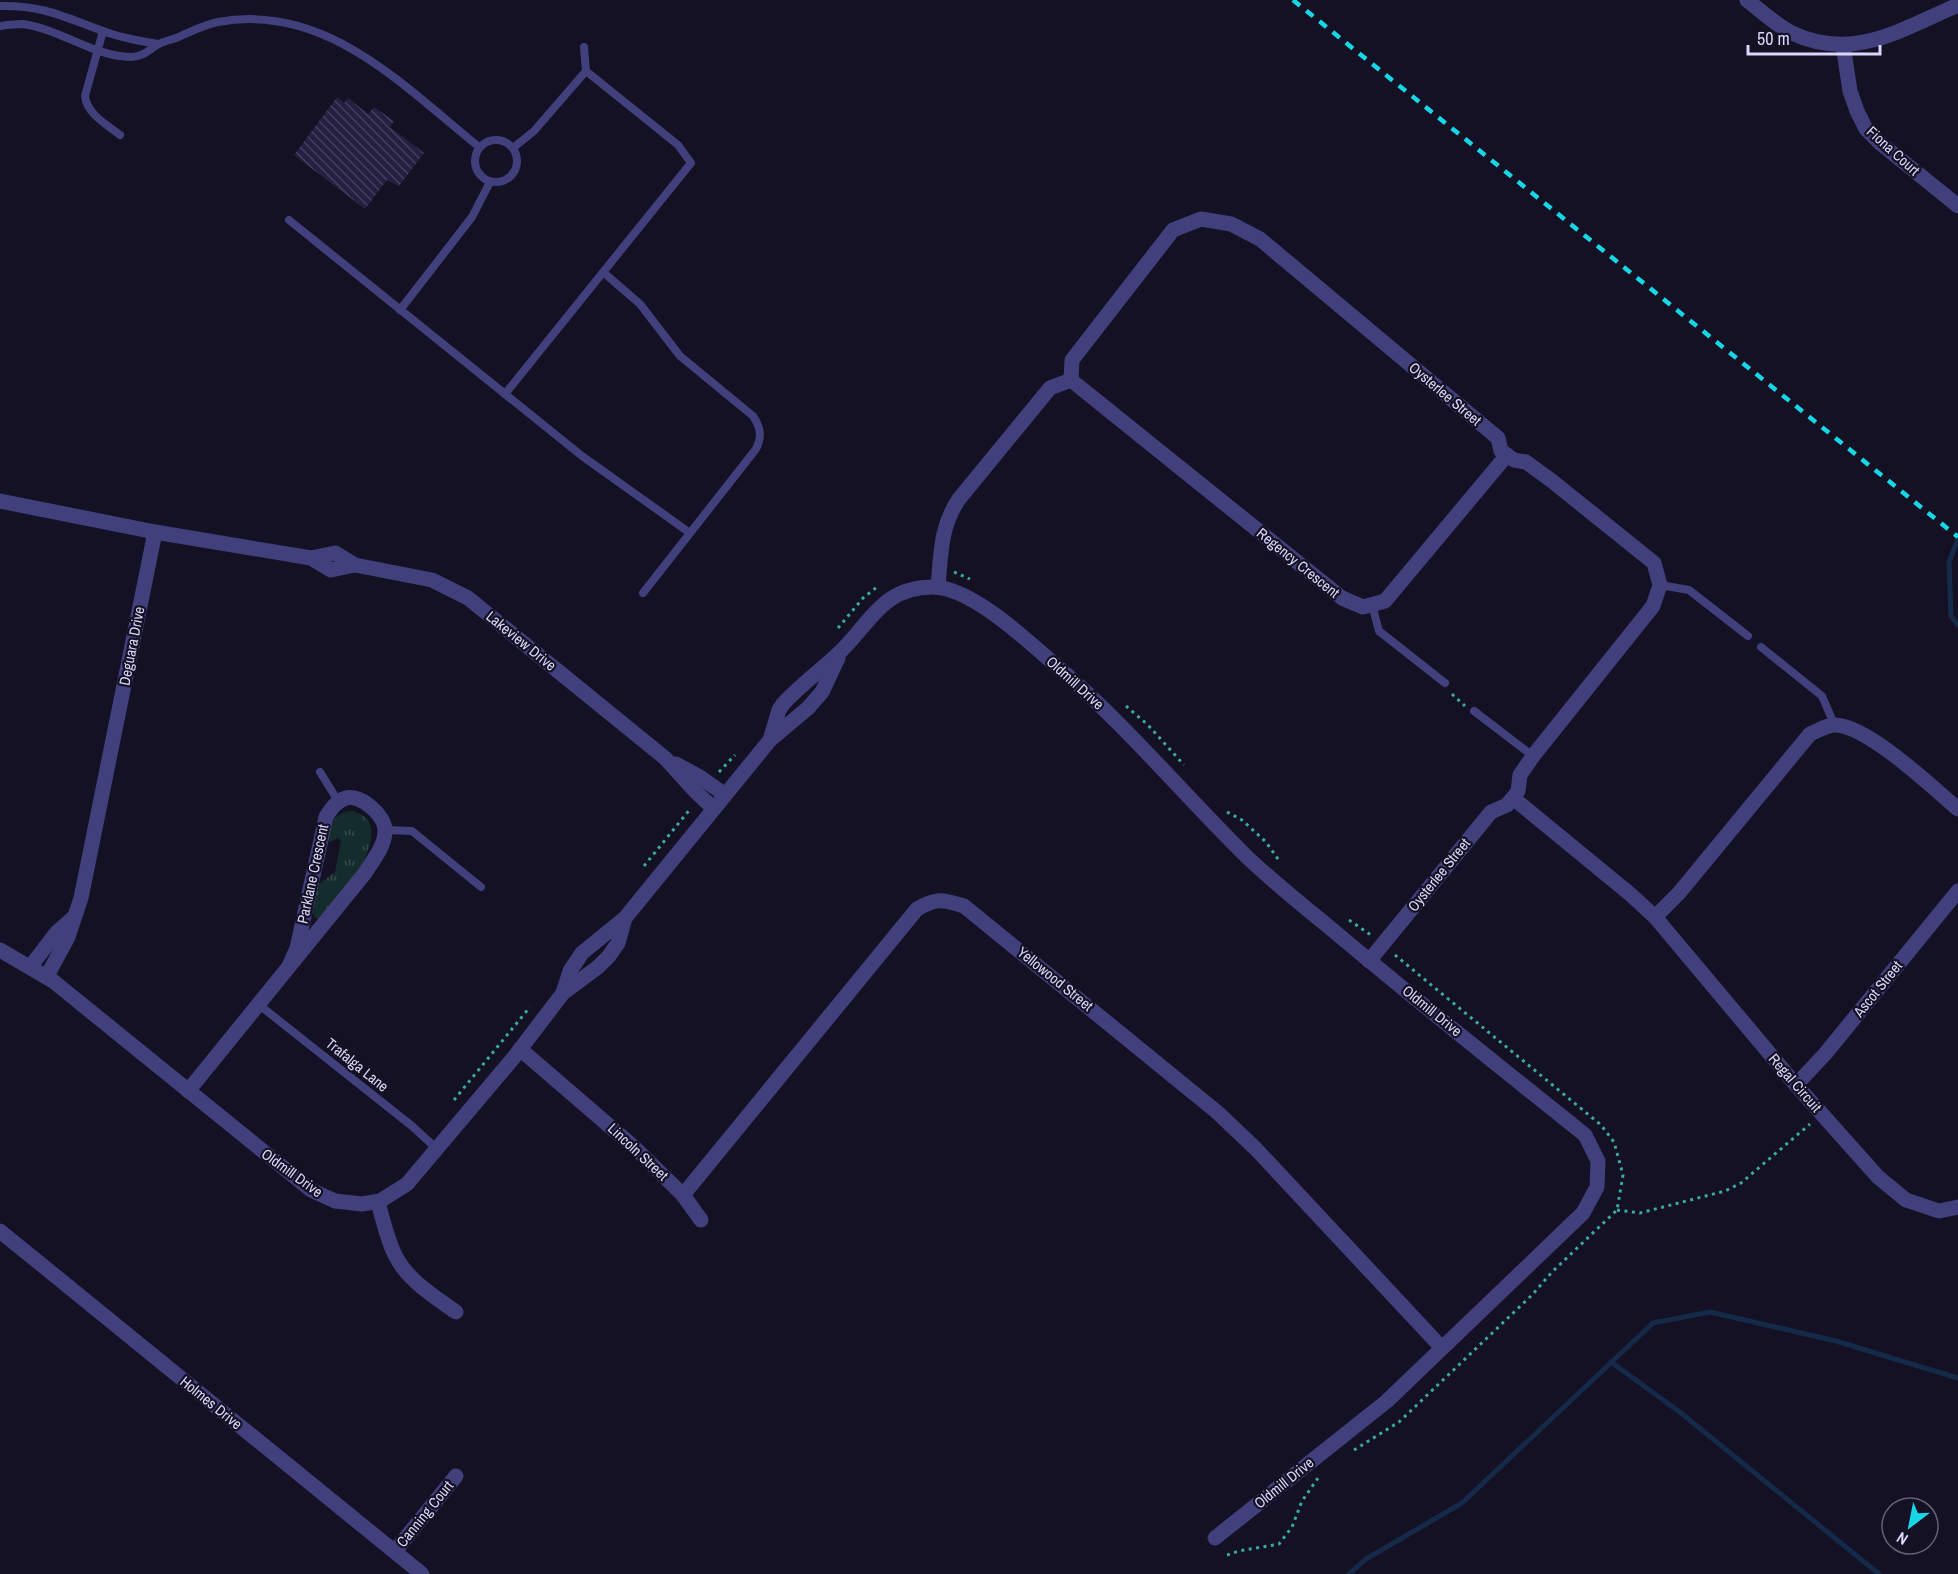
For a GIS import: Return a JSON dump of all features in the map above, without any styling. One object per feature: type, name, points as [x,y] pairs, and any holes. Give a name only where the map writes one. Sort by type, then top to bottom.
[{"type":"street","points":[[1747,0],[1791,32],[1818,42],[1843,45],[1869,42],[1958,5]]},
{"type":"street","name":"Fiona Court","points":[[1843,45],[1851,91],[1866,129],[1958,206]]},
{"type":"street","name":"Oysterlee Street","points":[[1071,380],[1072,360],[1173,230],[1201,219],[1231,224],[1260,239],[1497,438],[1501,451],[1514,460],[1526,462],[1552,481],[1654,563],[1660,585]]},
{"type":"street","points":[[938,587],[944,529],[956,503],[1050,388],[1071,380]]},
{"type":"street","name":"Regency Crescent","points":[[1071,380],[1342,598],[1363,607],[1372,605]]},
{"type":"street","points":[[1372,605],[1385,601],[1507,455]]},
{"type":"street","points":[[0,501],[155,532]]},
{"type":"street","name":"Lakeview Drive","points":[[155,532],[311,558],[332,570],[355,565],[432,580],[468,598],[704,790],[713,808]]},
{"type":"street","name":"Deguara Drive","points":[[46,976],[66,941],[81,898],[155,532]]},
{"type":"street","points":[[1513,798],[1518,791],[1520,775],[1533,756],[1653,606],[1660,585]]},
{"type":"street","name":"Oldmill Drive","points":[[0,950],[46,976],[311,1190],[341,1203],[378,1202],[407,1184],[518,1053],[563,993],[570,971],[582,953],[625,918],[770,740],[778,710],[783,704],[844,648],[886,601],[908,591],[938,587],[955,591],[978,603],[1074,680],[1248,858],[1369,961],[1585,1135],[1598,1161],[1597,1187],[1582,1213],[1387,1401],[1215,1538]]},
{"type":"street","points":[[1655,917],[1679,893],[1810,734],[1834,724],[1857,730],[1866,735],[1958,809]]},
{"type":"street","name":"Lakeview Drive","points":[[704,790],[724,794]]},
{"type":"street","points":[[339,801],[350,798],[363,802],[382,818],[386,830]]},
{"type":"street","name":"Oysterlee Street","points":[[1369,961],[1491,812],[1508,805],[1513,798]]},
{"type":"street","name":"Regal Circuit","points":[[1513,798],[1655,917],[1796,1085],[1878,1177],[1906,1200],[1939,1211],[1958,1207]]},
{"type":"street","name":"Parklane Crescent","points":[[289,966],[297,948],[326,817],[339,801]]},
{"type":"street","name":"Parklane Crescent","points":[[188,1091],[366,873],[384,842],[386,830]]},
{"type":"street","name":"Ascot Street","points":[[1796,1085],[1825,1054],[1958,891]]},
{"type":"street","name":"Yellowood Street","points":[[682,1195],[916,909],[932,900],[946,900],[964,906],[1217,1112],[1256,1149],[1443,1348]]},
{"type":"street","name":"Deguara Drive","points":[[27,965],[75,914]]},
{"type":"street","name":"Oldmill Drive","points":[[0,962],[27,965]]},
{"type":"street","name":"Lincoln Street","points":[[518,1053],[526,1067],[568,1091],[635,1148],[682,1195],[701,1220]]},
{"type":"street","points":[[378,1202],[389,1242],[401,1266],[422,1286],[456,1312]]},
{"type":"street","name":"Holmes Drive","points":[[0,1231],[422,1574]]},
{"type":"street","name":"Canning Court","points":[[395,1551],[456,1476]]},
{"type":"lane","points":[[0,6],[23,5],[45,9],[103,31],[158,44]]},
{"type":"lane","points":[[33,26],[45,9]]},
{"type":"lane","points":[[0,26],[20,24],[33,26],[97,51],[135,57],[147,54],[158,44],[208,24],[234,20],[277,21],[321,32],[350,46],[373,62],[479,147]]},
{"type":"lane","points":[[103,31],[85,96],[86,105],[120,135]]},
{"type":"lane","points":[[513,148],[534,132],[586,71],[584,46]]},
{"type":"lane","points":[[505,394],[691,163],[678,145],[586,71]]},
{"type":"lane","points":[[505,141],[513,148],[517,161],[513,174],[501,182],[490,182],[481,177],[475,168],[474,157],[479,147],[484,142],[505,141]]},
{"type":"lane","points":[[400,310],[472,218],[490,182]]},
{"type":"lane","points":[[289,220],[582,456],[690,533]]},
{"type":"lane","points":[[603,272],[640,304],[680,356],[753,416],[759,426],[760,441],[756,449],[643,592]]},
{"type":"lane","points":[[1660,585],[1689,590],[1748,636]]},
{"type":"lane","points":[[1372,605],[1379,631],[1445,683]]},
{"type":"lane","points":[[1761,647],[1822,696],[1834,724]]},
{"type":"lane","points":[[1474,711],[1533,756]]},
{"type":"lane","points":[[320,772],[339,801]]},
{"type":"lane","points":[[386,830],[412,831],[481,887]]},
{"type":"lane","name":"Trafalga Lane","points":[[258,1004],[403,1119],[437,1149]]},
{"type":"path","points":[[939,571],[960,573],[977,583]]},
{"type":"path","points":[[836,631],[863,598],[879,586]]},
{"type":"path","points":[[1445,683],[1454,697],[1474,711]]},
{"type":"path","points":[[1122,702],[1148,725],[1185,767]]},
{"type":"path","points":[[640,871],[735,754]]},
{"type":"path","points":[[1222,810],[1242,820],[1266,842],[1281,864]]},
{"type":"path","points":[[1348,920],[1382,945],[1601,1125],[1614,1142],[1623,1175],[1617,1210],[1552,1272],[1532,1296],[1399,1422],[1351,1452]]},
{"type":"path","points":[[454,1100],[534,1002]]},
{"type":"path","points":[[1617,1210],[1640,1214],[1725,1191],[1741,1183],[1821,1114]]},
{"type":"path","points":[[1227,1555],[1280,1544],[1292,1527],[1302,1502],[1318,1478],[1326,1472]]},
{"type":"green space","points":[[352,811],[361,815],[371,826],[371,841],[362,865],[320,919],[314,917],[313,908],[319,884],[335,872],[341,841],[338,838],[331,842],[327,841],[330,830],[337,817]]},
{"type":"building","points":[[337,97],[344,103],[348,98],[368,114],[374,107],[394,121],[390,127],[424,153],[399,186],[387,180],[365,209],[294,155]]},
{"type":"waterway","points":[[1958,539],[1949,562],[1951,616],[1958,625]]},
{"type":"waterway","points":[[1349,1574],[1366,1559],[1462,1503],[1653,1323],[1710,1312],[1836,1341],[1958,1378]]},
{"type":"waterway","points":[[1611,1362],[1681,1413],[1879,1574]]},
{"type":"railway","points":[[1293,0],[1958,537]]}]
